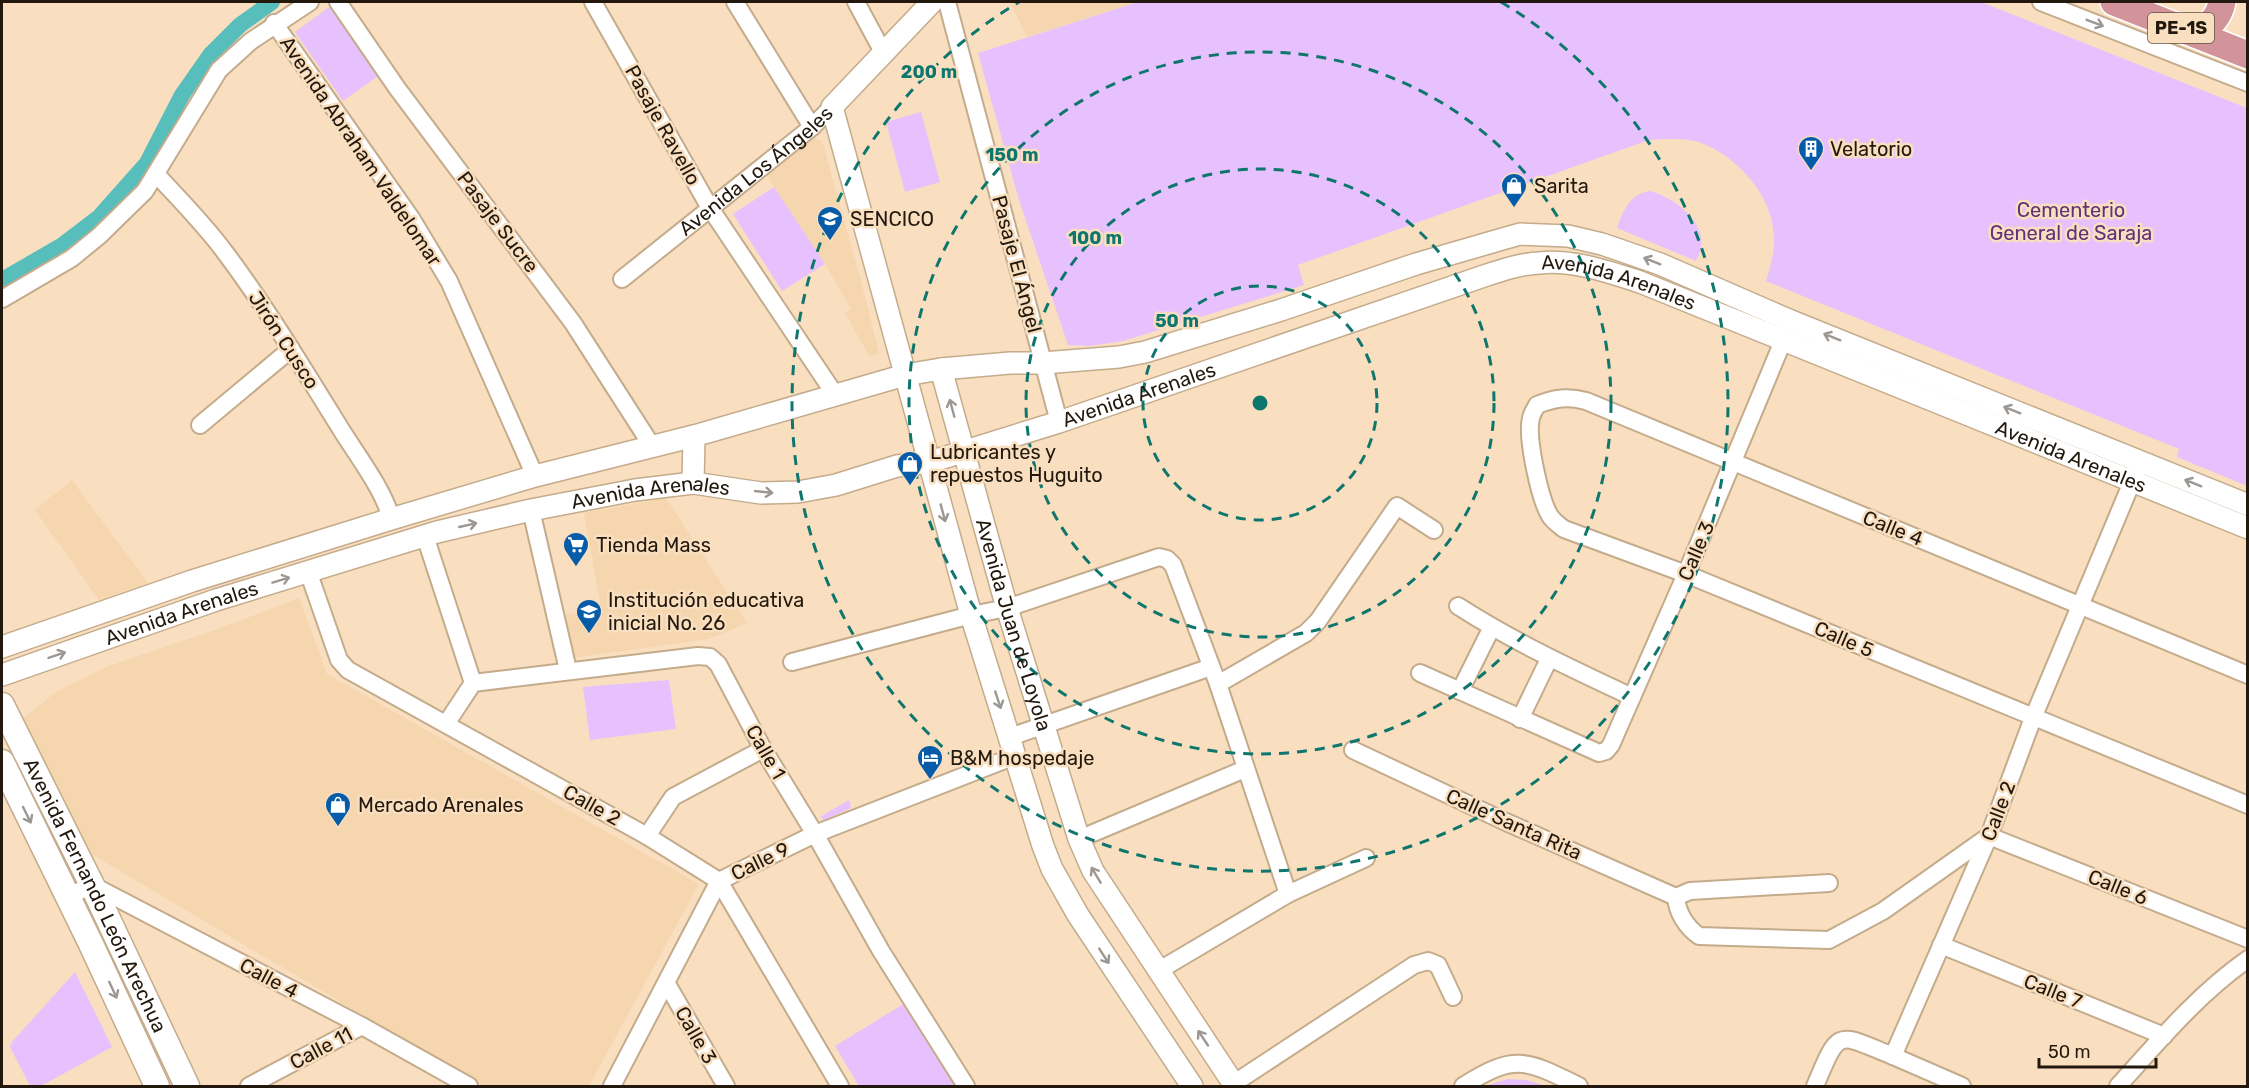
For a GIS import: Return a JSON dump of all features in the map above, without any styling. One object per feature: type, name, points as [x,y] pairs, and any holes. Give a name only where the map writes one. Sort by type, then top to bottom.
[{"type":"highway","name":"PE-1S","points":[[2114,2],[2247,54]]},
{"type":"highway","points":[[2195,34],[2206,29],[2215,20],[2222,2]]},
{"type":"main road","name":"Avenida Fernando León Arechua","points":[[2,705],[92,885],[187,1086]]},
{"type":"main road","name":"Avenida Fernando León Arechua","points":[[2,762],[157,1086]]},
{"type":"street","points":[[2,299],[45,275],[99,236],[145,191],[157,175],[219,70],[239,50],[274,23],[310,2]]},
{"type":"street","name":"Pasaje Sucre","points":[[338,2],[397,88],[573,322],[652,446]]},
{"type":"street","name":"Pasaje Ravello","points":[[593,2],[710,208],[836,396]]},
{"type":"street","points":[[735,2],[812,128]]},
{"type":"street","points":[[856,2],[884,52]]},
{"type":"street","name":"Pasaje El Ángel","points":[[946,2],[1059,422]]},
{"type":"street","points":[[2041,2],[2247,83]]},
{"type":"street","name":"Avenida Los Ángeles","points":[[622,279],[812,128],[926,4]]},
{"type":"street","name":"Avenida Abraham Valdelomar","points":[[274,23],[411,218],[449,281],[536,476]]},
{"type":"street","name":"Avenida Juan de Loyola","points":[[832,107],[971,615],[1043,846],[1064,892],[1104,956],[1192,1086]]},
{"type":"street","name":"Jirón Cusco","points":[[157,175],[223,250],[291,349],[384,500],[391,519]]},
{"type":"street","name":"Avenida Arenales","points":[[2,647],[192,581],[391,519],[536,476],[694,436],[905,375],[941,369],[1119,357],[1145,352],[1281,310],[1416,264],[1520,234],[1568,236],[1602,244],[1650,260],[2136,472],[2247,528]]},
{"type":"street","name":"Avenida Arenales","points":[[2,675],[216,600],[308,571],[425,536],[531,510],[635,490],[693,483],[778,494],[836,485],[897,466],[930,462],[1059,422],[1484,276],[1515,266],[1539,262],[1556,262],[1617,274],[1783,341],[2136,472],[2247,505]]},
{"type":"street","name":"Calle 3","points":[[1520,719],[1599,753],[1606,751],[1611,745],[1686,574],[1783,341]]},
{"type":"street","points":[[200,425],[291,349]]},
{"type":"street","name":"Avenida Juan de Loyola","points":[[941,369],[1007,608],[1079,839],[1093,871],[1233,1086]]},
{"type":"street","name":"Calle 4","points":[[1537,405],[1568,396],[1586,400],[2247,675]]},
{"type":"street","name":"Calle 5","points":[[1537,405],[1531,416],[1529,431],[1544,506],[1551,519],[1564,529],[1686,574],[2247,805]]},
{"type":"street","points":[[693,483],[694,436]]},
{"type":"street","name":"Calle 2","points":[[1893,1056],[1989,836],[2033,717],[2136,472]]},
{"type":"street","points":[[1218,684],[1306,633],[1318,621],[1397,506],[1434,530]]},
{"type":"street","points":[[531,510],[568,670]]},
{"type":"street","points":[[425,536],[473,683],[448,720]]},
{"type":"street","points":[[792,662],[971,615],[1007,608],[1159,557],[1167,559],[1173,565],[1218,684],[1288,894]]},
{"type":"street","name":"Calle 2","points":[[308,571],[343,666],[448,720],[647,836],[719,881],[840,1086]]},
{"type":"street","points":[[1458,606],[1549,658],[1632,697]]},
{"type":"street","points":[[1460,691],[1492,627]]},
{"type":"street","name":"Calle 1","points":[[473,683],[568,670],[699,656],[710,657],[718,664],[763,749],[815,834],[881,951],[966,1086]]},
{"type":"street","points":[[1420,673],[1520,719],[1549,658]]},
{"type":"street","name":"Calle 9","points":[[612,1086],[719,881],[815,834],[1012,746],[1044,725],[1211,667]]},
{"type":"street","points":[[647,836],[673,797],[763,749]]},
{"type":"street","name":"Calle Santa Rita","points":[[1353,750],[1506,822],[1676,897]]},
{"type":"street","points":[[1079,839],[1245,769]]},
{"type":"street","points":[[1829,883],[1690,891],[1676,897],[1677,906],[1687,926],[1699,936],[1829,940],[1883,911],[1989,836]]},
{"type":"street","name":"Calle 6","points":[[1989,836],[2247,939]]},
{"type":"street","points":[[1158,971],[1288,894],[1366,858]]},
{"type":"street","points":[[67,897],[92,885]]},
{"type":"street","name":"Calle 4","points":[[92,885],[362,1026],[469,1086]]},
{"type":"street","name":"Calle 7","points":[[1941,945],[2164,1036]]},
{"type":"street","points":[[2118,1086],[2209,991],[2247,959]]},
{"type":"street","points":[[1233,1086],[1414,965],[1428,961],[1438,965],[1453,997]]},
{"type":"street","name":"Calle 3","points":[[667,984],[726,1086]]},
{"type":"street","name":"Calle 11","points":[[249,1086],[362,1026]]},
{"type":"street","points":[[1815,1086],[1831,1048],[1840,1040],[1849,1038],[1962,1086]]},
{"type":"street","points":[[1463,1086],[1485,1072],[1513,1064],[1539,1068],[1579,1086]]},
{"type":"shaded area","points":[[1010,2],[1138,2],[1027,37]]},
{"type":"shaded area","name":"SENCICO","points":[[811,137],[822,141],[860,277],[879,353],[870,357],[845,313],[851,309],[825,264],[764,172]]},
{"type":"shaded area","points":[[72,480],[148,583],[99,600],[35,510]]},
{"type":"shaded area","points":[[666,498],[747,623],[709,639],[572,658],[566,615],[601,608],[584,513]]},
{"type":"shaded area","name":"Mercado Arenales","points":[[299,598],[327,674],[699,884],[589,1086],[482,1086],[93,855],[8,718],[21,720],[57,691],[109,666],[215,630]]},
{"type":"green space","name":"Cementerio General de Saraja","points":[[1138,2],[1981,2],[2247,108],[2247,486],[2177,457],[2179,449],[1766,281],[1773,256],[1774,241],[1769,210],[1762,196],[1743,171],[1731,160],[1704,144],[1684,139],[1649,140],[1298,265],[1304,285],[1123,341],[1090,346],[1068,345],[1019,200],[978,53]]},
{"type":"green space","points":[[332,5],[381,74],[343,101],[295,32]]},
{"type":"green space","points":[[921,112],[940,182],[905,192],[886,122]]},
{"type":"green space","points":[[774,187],[825,264],[782,291],[733,214]]},
{"type":"green space","points":[[1649,191],[1667,198],[1693,219],[1701,237],[1701,249],[1696,261],[1617,228],[1624,210],[1632,200]]},
{"type":"green space","points":[[669,680],[676,729],[590,740],[583,687]]},
{"type":"green space","points":[[849,800],[851,808],[824,820],[820,817]]},
{"type":"green space","points":[[75,972],[112,1047],[41,1086],[30,1086],[10,1047]]},
{"type":"green space","points":[[905,1003],[955,1084],[951,1086],[859,1086],[835,1046]]},
{"type":"green space","points":[[1508,1079],[1526,1080],[1546,1086],[1486,1086]]},
{"type":"waterway","points":[[2,280],[61,246],[99,217],[147,163],[182,95],[210,55],[240,25],[272,2]]},
{"type":"place","name":"Velatorio","points":[[1811,172]]},
{"type":"place","name":"Sarita","points":[[1514,209]]},
{"type":"place","name":"SENCICO","points":[[830,242]]},
{"type":"place","name":"Lubricantes y repuestos Huguito","points":[[910,487]]},
{"type":"place","name":"Tienda Mass","points":[[576,568]]},
{"type":"place","name":"Institución educativa inicial No. 26","points":[[589,635]]},
{"type":"place","name":"B&M hospedaje","points":[[930,781]]},
{"type":"place","name":"Mercado Arenales","points":[[338,828]]}]
